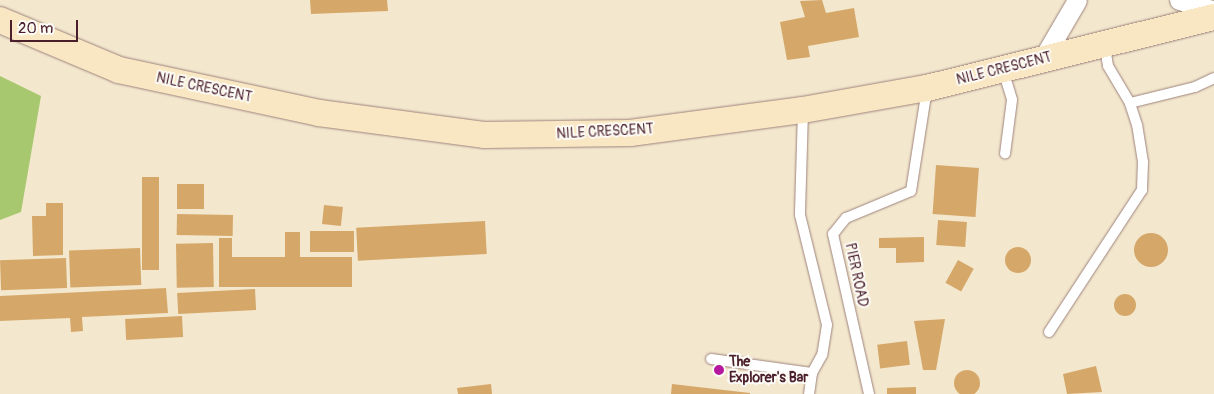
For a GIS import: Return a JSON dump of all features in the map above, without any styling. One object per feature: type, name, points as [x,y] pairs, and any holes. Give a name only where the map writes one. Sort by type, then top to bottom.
[{"type":"street","points":[[1042,60],[1077,0]]},
{"type":"street","points":[[1179,0],[1214,11]]},
{"type":"street","name":"NILE CRESCENT","points":[[0,20],[119,70],[319,113],[484,135],[630,133],[803,110],[927,88],[1214,17]]},
{"type":"lane","points":[[1049,332],[1132,210],[1142,190],[1143,162],[1138,125],[1130,103],[1108,66],[1104,45]]},
{"type":"lane","points":[[1003,70],[1012,100],[1005,154]]},
{"type":"lane","points":[[1130,103],[1195,87],[1214,78]]},
{"type":"lane","name":"PIER ROAD","points":[[869,394],[833,234],[846,218],[910,191],[927,88]]},
{"type":"lane","points":[[803,110],[800,215],[827,325],[822,355],[812,373],[808,394]]},
{"type":"lane","points":[[711,358],[812,373]]},
{"type":"green space","points":[[0,76],[41,96],[21,212],[0,220]]},
{"type":"building","points":[[310,0],[387,0],[388,11],[311,14]]},
{"type":"building","points":[[822,0],[826,13],[854,8],[859,37],[808,46],[810,57],[787,60],[780,22],[805,17],[800,1]]},
{"type":"building","points":[[936,165],[979,168],[975,217],[933,214]]},
{"type":"building","points":[[142,177],[159,177],[159,270],[142,270]]},
{"type":"building","points":[[177,184],[204,184],[204,209],[177,209]]},
{"type":"building","points":[[46,203],[63,203],[63,255],[33,256],[32,216],[46,216]]},
{"type":"building","points":[[324,205],[343,207],[341,226],[322,224]]},
{"type":"building","points":[[177,214],[233,215],[233,236],[177,235]]},
{"type":"building","points":[[938,220],[967,222],[965,247],[936,245]]},
{"type":"building","points":[[485,221],[487,254],[358,261],[356,228]]},
{"type":"building","points":[[310,231],[354,231],[354,252],[310,252]]},
{"type":"building","points":[[285,232],[300,232],[300,257],[352,257],[352,287],[219,287],[219,238],[232,238],[232,257],[285,257]]},
{"type":"building","points":[[1151,233],[1163,238],[1168,250],[1163,262],[1151,267],[1139,262],[1134,250],[1139,238]]},
{"type":"building","points":[[924,237],[924,262],[896,263],[896,248],[879,248],[879,238]]},
{"type":"building","points":[[213,243],[214,287],[177,288],[176,244]]},
{"type":"building","points":[[1018,247],[1027,251],[1031,260],[1027,269],[1018,273],[1009,269],[1005,260],[1009,251]]},
{"type":"building","points":[[140,248],[141,285],[70,287],[69,250]]},
{"type":"building","points":[[66,258],[67,288],[1,290],[0,260]]},
{"type":"building","points":[[958,260],[974,269],[961,291],[945,283]]},
{"type":"building","points":[[166,288],[168,313],[82,317],[83,331],[71,332],[70,318],[0,321],[0,296]]},
{"type":"building","points":[[255,289],[256,310],[178,314],[177,293]]},
{"type":"building","points":[[1121,294],[1129,294],[1136,301],[1136,309],[1129,316],[1121,316],[1114,309],[1114,301]]},
{"type":"building","points":[[182,316],[183,337],[126,340],[125,319]]},
{"type":"building","points":[[945,319],[936,370],[923,370],[914,321]]},
{"type":"building","points":[[907,341],[910,365],[880,368],[877,345]]},
{"type":"building","points":[[1096,366],[1102,392],[1067,394],[1063,374]]},
{"type":"building","points":[[967,370],[977,373],[980,383],[977,393],[967,396],[957,393],[954,383],[957,373]]},
{"type":"building","points":[[491,384],[492,394],[458,394],[457,388]]},
{"type":"building","points":[[672,384],[750,393],[750,394],[671,394]]},
{"type":"building","points":[[916,387],[916,394],[887,394],[887,388]]},
{"type":"place","name":"The Explorer's Bar","points":[[719,370]]}]
